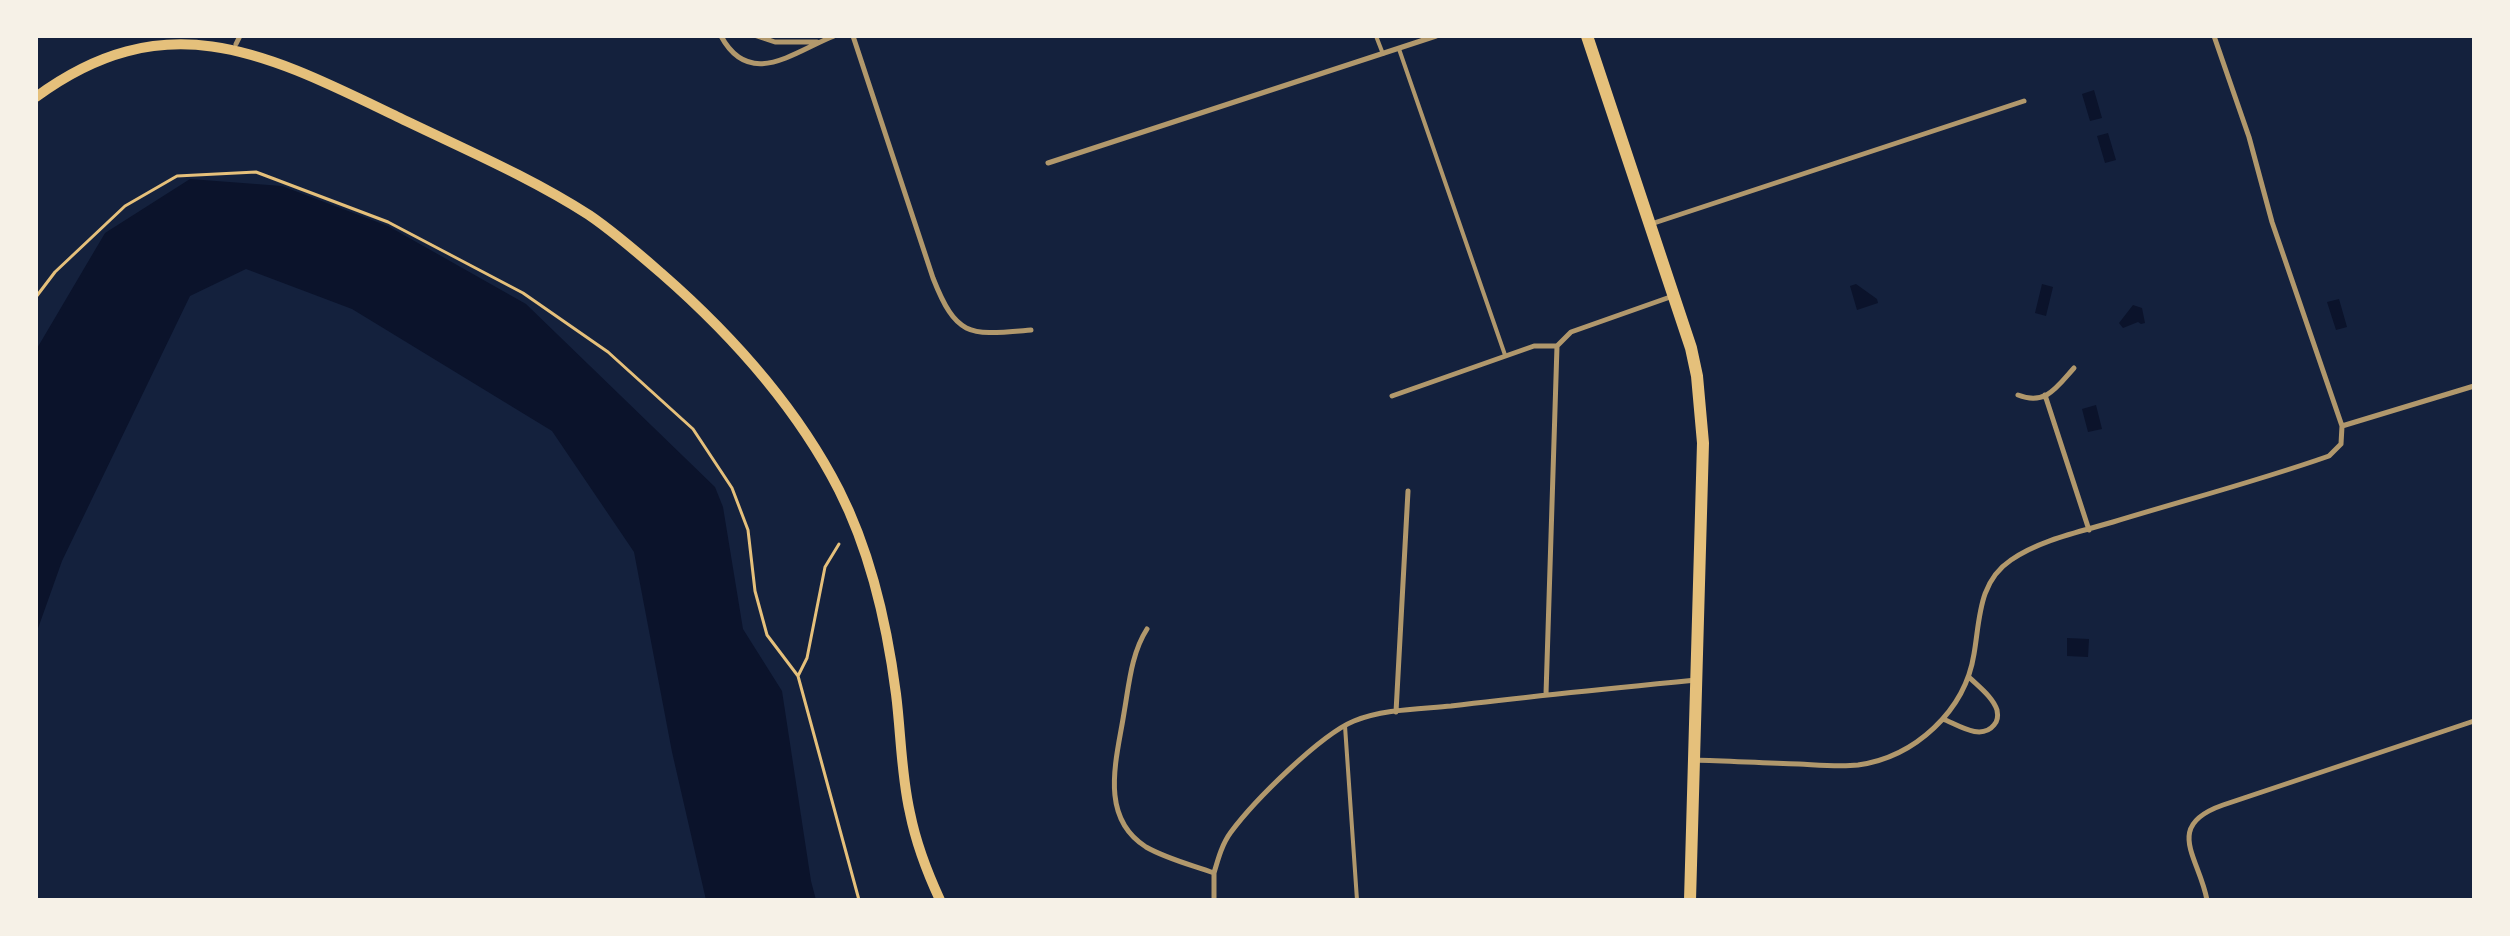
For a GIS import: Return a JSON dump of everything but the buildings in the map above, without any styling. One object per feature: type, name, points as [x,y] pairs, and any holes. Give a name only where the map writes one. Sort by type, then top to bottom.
[{"type":"main road","points":[[1587,36],[1691,348],[1702,409],[1703,442],[1690,900]]},
{"type":"main road","points":[[36,98],[75,69],[105,53],[165,39],[238,40],[521,176],[588,215],[615,234],[682,292],[752,363],[776,392],[805,432],[840,493],[854,522],[873,578],[889,651],[909,810],[918,842],[940,900]]},
{"type":"street","points":[[721,36],[735,54],[760,64],[773,64],[785,60],[834,36]]},
{"type":"street","points":[[757,36],[775,42],[820,42]]},
{"type":"street","points":[[853,36],[933,278],[948,312],[960,325],[978,333],[1031,330]]},
{"type":"street","points":[[1048,163],[1436,36]]},
{"type":"street","points":[[1694,760],[1857,765],[1875,761],[1911,745],[1930,732],[1958,700],[1969,677],[1980,608],[1985,591],[2008,561],[2020,553],[2089,530],[2329,456],[2340,444],[2342,426],[2272,222],[2249,136],[2214,36]]},
{"type":"street","points":[[1650,224],[2024,101]]},
{"type":"street","points":[[1392,396],[1534,346],[1556,346],[1571,332],[1674,296]]},
{"type":"street","points":[[1546,694],[1556,346]]},
{"type":"street","points":[[2018,395],[2036,399],[2045,396],[2056,389],[2074,368]]},
{"type":"street","points":[[2342,426],[2474,386]]},
{"type":"street","points":[[2045,396],[2089,530]]},
{"type":"street","points":[[1396,712],[1408,490]]},
{"type":"street","points":[[1147,630],[1134,656],[1116,764],[1114,799],[1121,819],[1132,834],[1146,846],[1214,873]]},
{"type":"street","points":[[1943,719],[1970,731],[1981,732],[1994,725],[1998,718],[1993,702],[1969,677]]},
{"type":"street","points":[[1214,900],[1214,873],[1220,852],[1231,832],[1250,809],[1307,753],[1345,726],[1366,717],[1396,712],[1546,694],[1696,680]]},
{"type":"street","points":[[2207,900],[2189,840],[2192,822],[2209,810],[2474,721]]},
{"type":"lane","points":[[1376,36],[1383,54]]},
{"type":"lane","points":[[1399,48],[1505,355]]},
{"type":"lane","points":[[1345,726],[1357,900]]},
{"type":"path","points":[[36,297],[55,272],[125,206],[177,176],[256,172],[388,222],[523,293],[608,352],[693,429],[732,488],[748,530],[755,591],[767,635],[798,676],[858,900]]},
{"type":"path","points":[[798,676],[807,658],[825,567],[839,544]]},
{"type":"water","points":[[2094,90],[2102,118],[2090,121],[2082,94]]},
{"type":"water","points":[[2108,133],[2116,160],[2105,163],[2097,136]]},
{"type":"water","points":[[190,179],[282,186],[388,226],[526,304],[715,487],[723,507],[743,629],[782,691],[811,881],[816,900],[706,900],[672,752],[634,552],[552,431],[352,309],[246,269],[190,296],[62,561],[36,634],[36,350],[105,233]]},
{"type":"water","points":[[1856,284],[1877,299],[1878,303],[1857,310],[1850,286]]},
{"type":"water","points":[[2042,284],[2053,287],[2046,316],[2035,313]]},
{"type":"water","points":[[2339,299],[2347,327],[2336,330],[2327,302]]},
{"type":"water","points":[[2133,305],[2142,308],[2145,323],[2141,324],[2138,322],[2123,328],[2119,323]]},
{"type":"water","points":[[2096,405],[2102,429],[2088,432],[2082,409]]},
{"type":"water","points":[[2067,638],[2089,639],[2088,657],[2067,656]]}]
